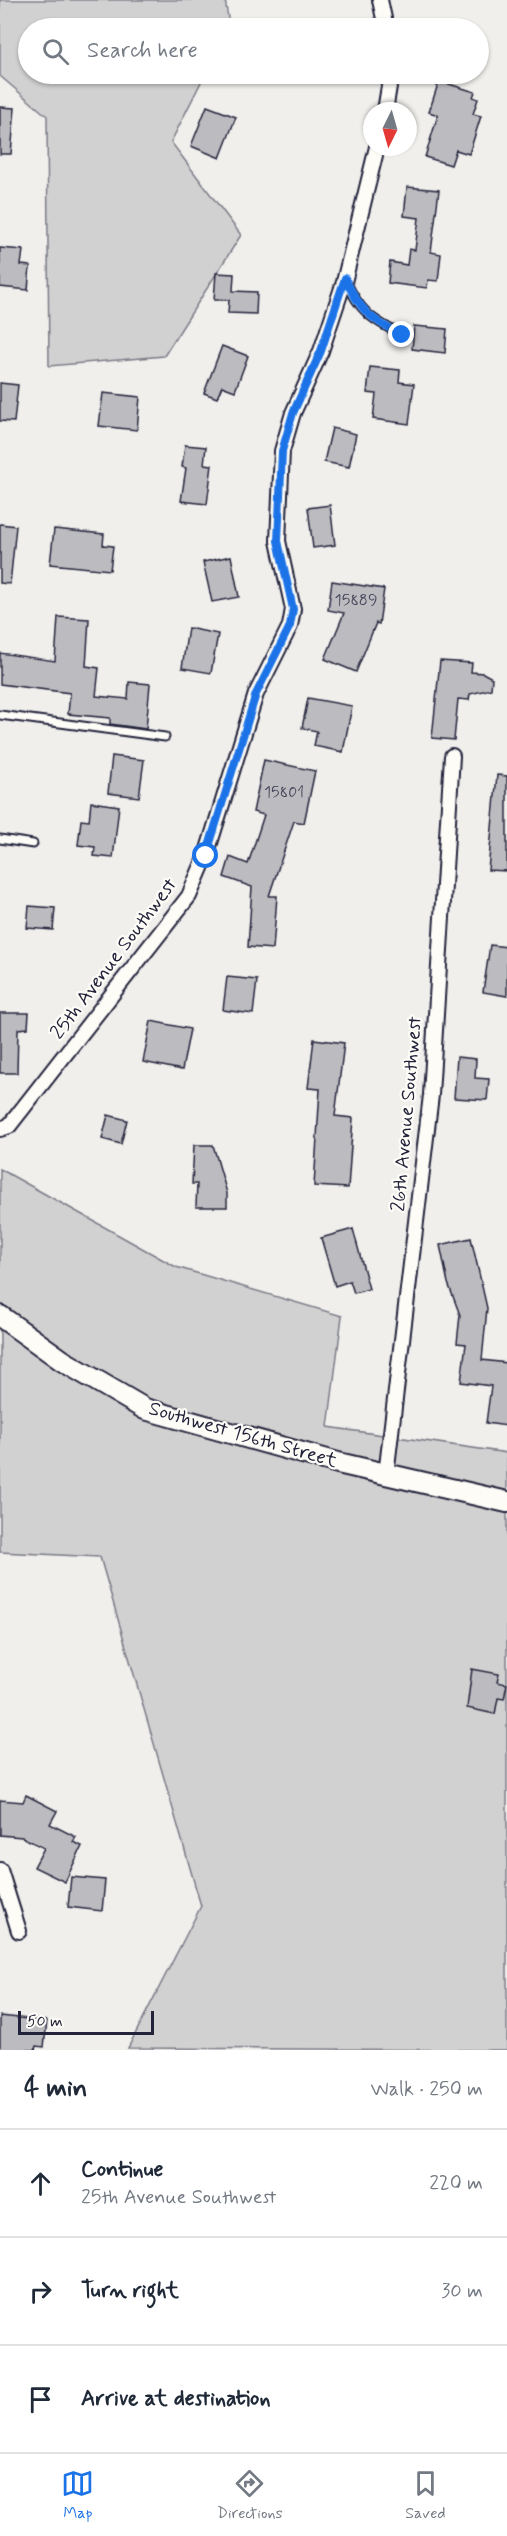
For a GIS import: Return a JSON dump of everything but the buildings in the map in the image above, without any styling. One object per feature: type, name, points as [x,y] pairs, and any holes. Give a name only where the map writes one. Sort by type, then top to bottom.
[{"type":"street","points":[[380,0],[384,18]]},
{"type":"street","points":[[386,102],[389,84]]},
{"type":"street","name":"25th Avenue Southwest","points":[[5,1128],[189,896],[206,856],[256,694],[290,626],[293,609],[278,541],[282,451],[293,413],[321,351],[345,278],[375,156]]},
{"type":"street","name":"26th Avenue Southwest","points":[[386,1474],[431,1095],[452,756]]},
{"type":"street","name":"Southwest 156th Street","points":[[0,1316],[63,1361],[146,1409],[386,1474],[507,1503]]},
{"type":"street","points":[[0,1870],[19,1931]]},
{"type":"lane","points":[[345,278],[354,299],[365,313],[402,335]]},
{"type":"lane","points":[[0,715],[165,737]]},
{"type":"lane","points":[[0,839],[33,844]]},
{"type":"shaded area","points":[[0,0],[225,0],[228,18],[18,18],[18,84],[200,84],[171,142],[241,235],[164,356],[49,366],[47,116],[0,76]]},
{"type":"shaded area","points":[[0,1169],[176,1267],[342,1316],[328,1427],[507,1453],[507,2050],[128,2048],[201,1906],[100,1557],[0,1552]]},
{"type":"route","points":[[206,856],[256,694],[290,626],[293,609],[278,541],[278,499],[282,451],[293,413],[321,351],[345,278],[354,299],[365,313],[379,324],[402,335]]}]
